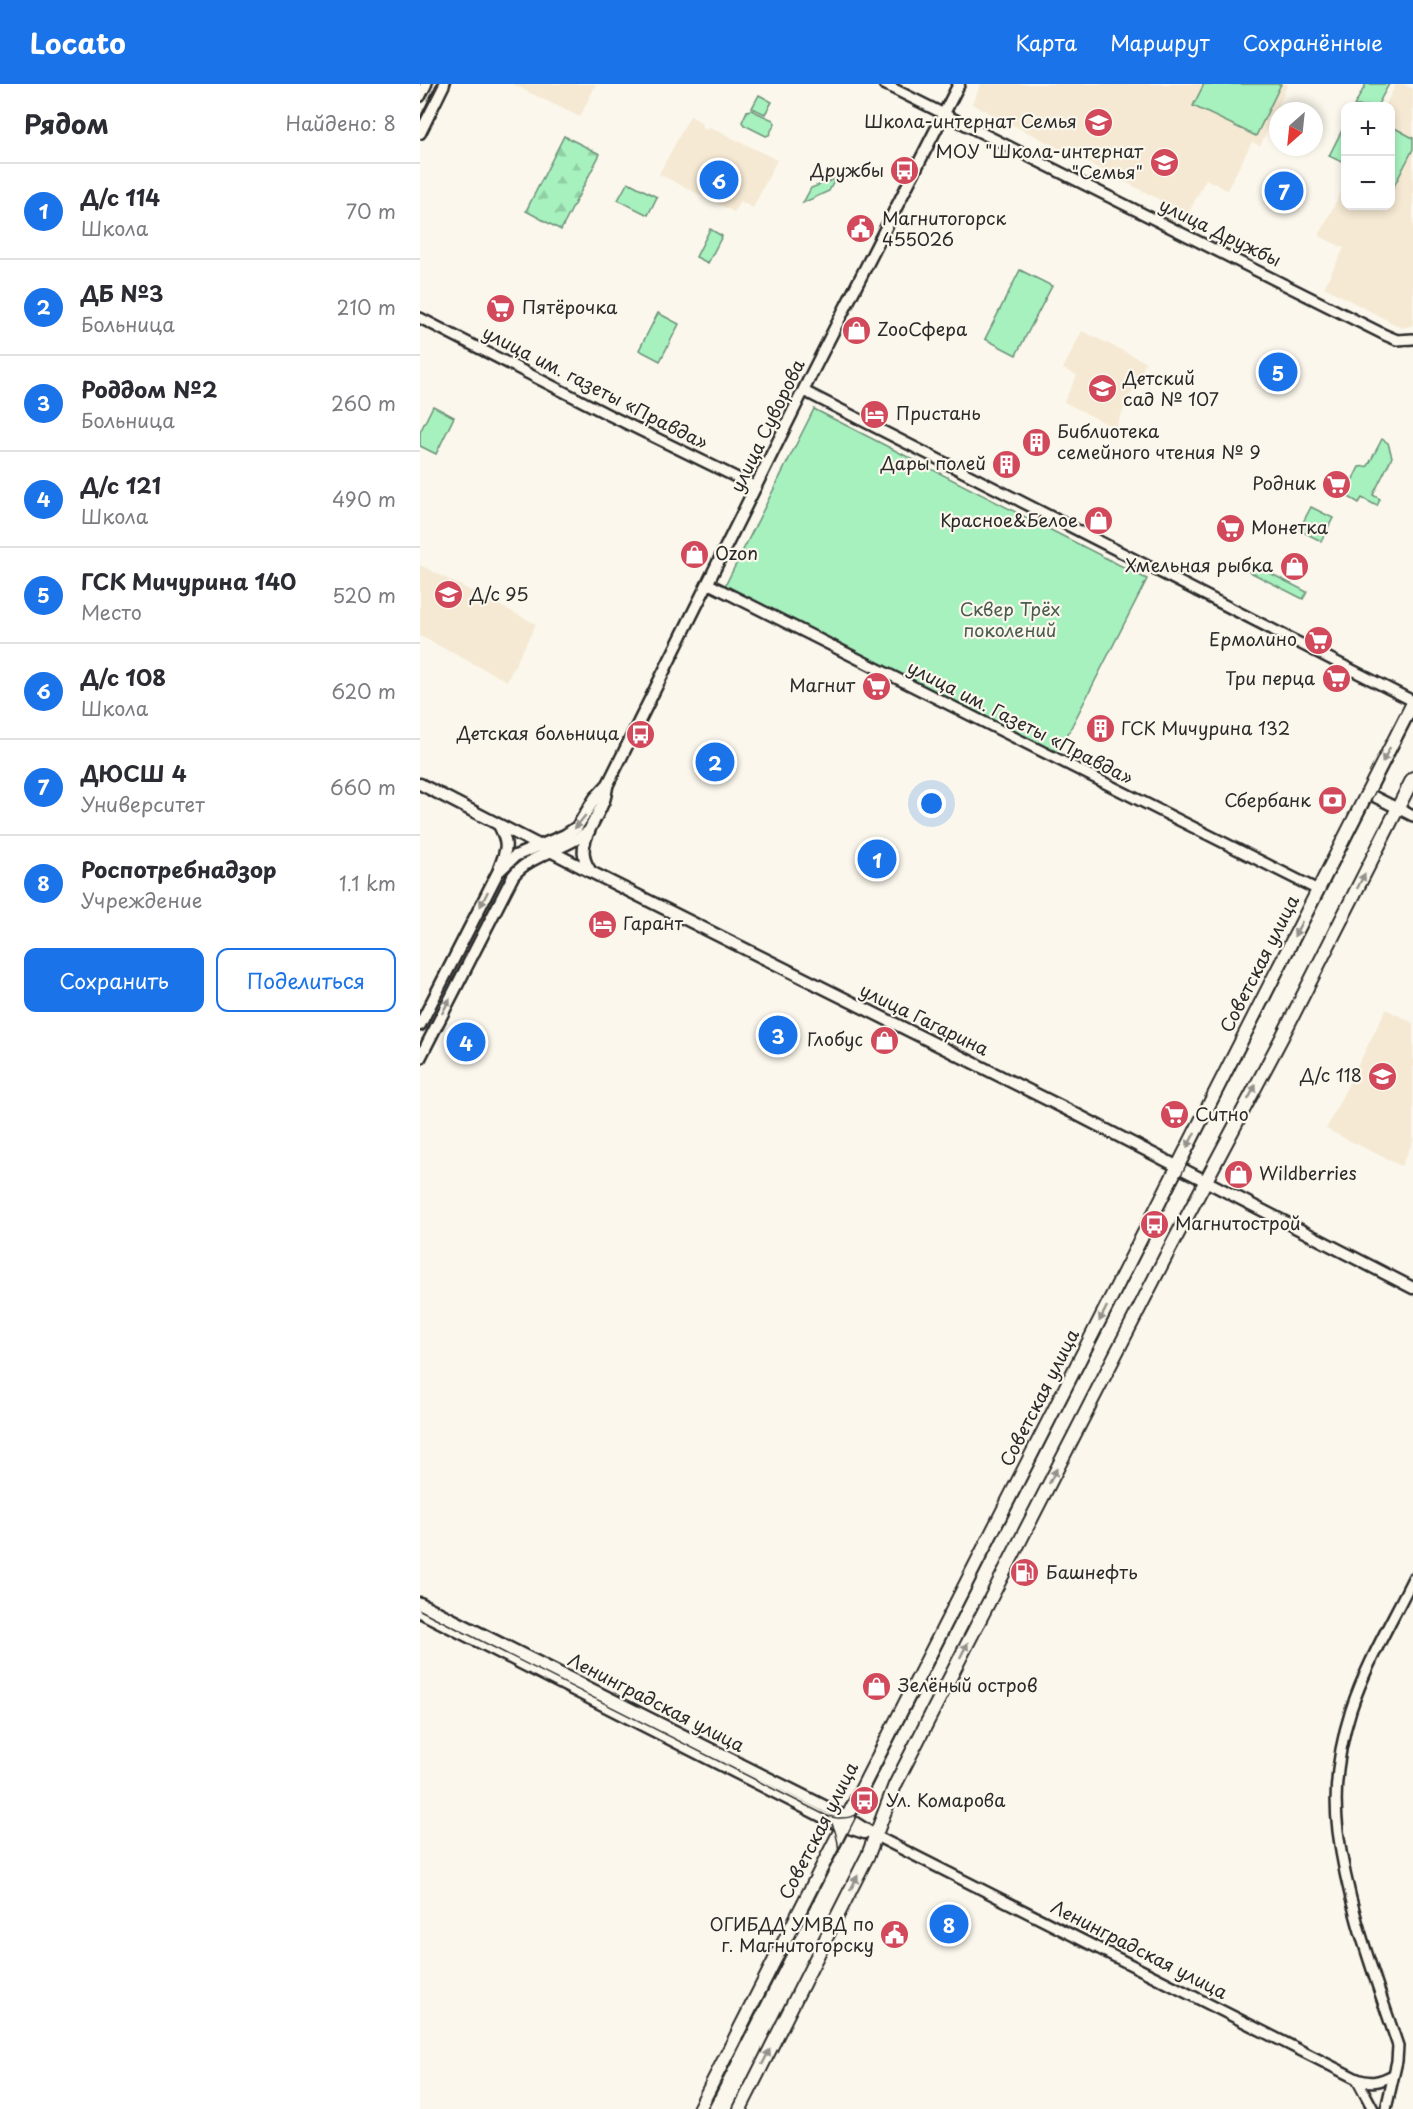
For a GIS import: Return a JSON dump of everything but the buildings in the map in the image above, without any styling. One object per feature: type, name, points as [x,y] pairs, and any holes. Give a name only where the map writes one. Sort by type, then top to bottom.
[{"type":"main road","points":[[420,96],[426,84]]},
{"type":"main road","name":"улица Суворова","points":[[591,872],[584,863],[582,850],[603,803],[608,783],[959,84]]},
{"type":"main road","points":[[420,133],[439,86]]},
{"type":"main road","name":"Советская улица","points":[[699,2109],[1413,702]]},
{"type":"main road","points":[[740,2109],[868,1856],[895,1785],[1205,1180],[1281,1039],[1413,778]]},
{"type":"main road","name":"улица Суворова","points":[[420,1025],[498,872],[515,856],[565,835],[577,827],[595,798],[608,783]]},
{"type":"main road","name":"улица Гагарина","points":[[420,784],[538,846],[1068,1110],[1413,1288]]},
{"type":"main road","points":[[498,825],[506,840],[507,849],[498,872]]},
{"type":"main road","points":[[420,1058],[513,876],[525,864],[578,840],[589,831]]},
{"type":"main road","name":"Ленинградская улица","points":[[420,1603],[844,1821]]},
{"type":"main road","name":"Ленинградская улица","points":[[420,1612],[876,1836]]},
{"type":"street","name":"улица Дружбы","points":[[884,84],[1385,335],[1397,340],[1413,339]]},
{"type":"street","name":"улица им. газеты «Правда»","points":[[420,318],[756,487]]},
{"type":"street","points":[[804,391],[1413,702]]},
{"type":"street","name":"улица им. Газеты «Правда»","points":[[709,584],[1318,890]]},
{"type":"street","points":[[1367,793],[1413,816]]},
{"type":"street","points":[[1386,2109],[1397,2061],[1398,2046],[1354,1906],[1340,1841],[1336,1801],[1343,1738],[1351,1709],[1361,1682],[1413,1578]]},
{"type":"street","name":"Ленинградская улица","points":[[876,1836],[1357,2079]]},
{"type":"street","points":[[1357,2079],[1368,2083],[1382,2081],[1393,2075]]},
{"type":"street","points":[[1357,2079],[1373,2109]]},
{"type":"shaded area","points":[[512,84],[596,84],[580,117]]},
{"type":"shaded area","name":"МОУ \"Школа-интернат \"Семья\"","points":[[981,84],[1288,84],[1280,102],[1269,102],[1269,126],[1260,146],[1252,142],[1227,190],[1206,179],[1188,214],[972,104]]},
{"type":"shaded area","points":[[1396,84],[1403,84],[1413,89],[1413,325],[1402,328],[1324,287],[1344,248],[1319,236],[1341,192],[1341,210],[1395,210],[1395,102],[1387,102]]},
{"type":"shaded area","points":[[690,116],[701,122],[702,127],[707,130],[710,127],[777,160],[753,208],[740,201],[734,212],[659,174]]},
{"type":"shaded area","name":"Детский сад № 107","points":[[1082,331],[1146,362],[1115,428],[1064,402],[1077,375],[1063,369]]},
{"type":"shaded area","name":"Д/с 95","points":[[420,565],[536,624],[507,681],[420,636]]},
{"type":"shaded area","name":"Д/с 118","points":[[1386,1009],[1413,1023],[1413,1142],[1401,1166],[1326,1129]]},
{"type":"green space","points":[[1204,84],[1281,84],[1272,102],[1269,102],[1269,109],[1256,136],[1193,106]]},
{"type":"green space","points":[[1366,84],[1389,84],[1379,102],[1356,102]]},
{"type":"green space","points":[[759,95],[772,102],[765,114],[752,108]]},
{"type":"green space","points":[[751,110],[773,120],[775,123],[769,135],[766,136],[744,125],[742,122],[747,111]]},
{"type":"green space","points":[[1395,128],[1413,138],[1413,149],[1395,184]]},
{"type":"green space","points":[[1341,132],[1341,162],[1329,156]]},
{"type":"green space","points":[[564,136],[600,154],[561,230],[526,211]]},
{"type":"green space","points":[[835,179],[829,191],[803,203],[811,188]]},
{"type":"green space","points":[[628,182],[657,197],[648,215],[618,200]]},
{"type":"green space","points":[[710,229],[722,236],[708,263],[696,257]]},
{"type":"green space","points":[[1020,270],[1052,286],[1016,355],[985,339]]},
{"type":"green space","points":[[658,313],[679,324],[660,361],[639,350]]},
{"type":"green space","points":[[433,406],[454,417],[436,454],[420,446],[420,432]]},
{"type":"green space","name":"Сквер Трёх поколений","points":[[814,409],[1147,579],[1057,755],[725,586]]},
{"type":"green space","points":[[1382,439],[1388,443],[1392,457],[1373,495],[1380,499],[1377,506],[1362,498],[1359,503],[1345,495],[1359,467],[1368,466]]},
{"type":"green space","points":[[1311,507],[1333,518],[1321,541],[1299,530]]},
{"type":"green space","points":[[1246,561],[1307,592],[1303,599],[1242,568]]},
{"type":"tram line","points":[[420,121],[439,84]]},
{"type":"tram line","points":[[708,2109],[1413,717]]},
{"type":"tram line","points":[[420,1610],[827,1816],[844,1818],[861,1812]]},
{"type":"tram line","points":[[827,1816],[836,1833],[839,1852]]},
{"type":"place","name":"Школа-интернат Семья","points":[[1098,122]]},
{"type":"place","name":"МОУ \"Школа-интернат \"Семья\"","points":[[1164,162]]},
{"type":"place","name":"Дружбы","points":[[905,171]]},
{"type":"place","name":"Д/с 108","points":[[719,180]]},
{"type":"place","name":"ДЮСШ 4","points":[[1284,191]]},
{"type":"place","name":"Магнитогорск 455026","points":[[861,229]]},
{"type":"place","name":"Пятёрочка","points":[[501,308]]},
{"type":"place","name":"ZooСфера","points":[[856,330]]},
{"type":"place","name":"ГСК Мичурина 140","points":[[1278,372]]},
{"type":"place","name":"Детский сад № 107","points":[[1102,389]]},
{"type":"place","name":"Пристань","points":[[875,414]]},
{"type":"place","name":"Библиотека семейного чтения № 9","points":[[1036,442]]},
{"type":"place","name":"Дары полей","points":[[1007,464]]},
{"type":"place","name":"Родник","points":[[1337,484]]},
{"type":"place","name":"Красное&Белое","points":[[1099,521]]},
{"type":"place","name":"Монетка","points":[[1230,528]]},
{"type":"place","name":"Ozon","points":[[694,554]]},
{"type":"place","name":"Хмельная рыбка","points":[[1294,566]]},
{"type":"place","name":"Д/с 95","points":[[449,595]]},
{"type":"place","name":"Ермолино","points":[[1318,640]]},
{"type":"place","name":"Три перца","points":[[1336,679]]},
{"type":"place","name":"Магнит","points":[[876,686]]},
{"type":"place","name":"ГСК Мичурина 132","points":[[1100,729]]},
{"type":"place","name":"Детская больница","points":[[640,734]]},
{"type":"place","name":"ДБ №3","points":[[715,762]]},
{"type":"place","name":"Сбербанк","points":[[1332,801]]},
{"type":"place","name":"Д/с 114","points":[[877,859]]},
{"type":"place","name":"Гарант","points":[[602,924]]},
{"type":"place","name":"Роддом №2","points":[[778,1035]]},
{"type":"place","name":"Глобус","points":[[884,1040]]},
{"type":"place","name":"Д/с 121","points":[[466,1042]]},
{"type":"place","name":"Д/с 118","points":[[1383,1076]]},
{"type":"place","name":"Ситно","points":[[1174,1115]]},
{"type":"place","name":"Wildberries","points":[[1238,1174]]},
{"type":"place","name":"Магнитострой","points":[[1154,1224]]},
{"type":"place","name":"Башнефть","points":[[1025,1573]]},
{"type":"place","name":"Зелёный остров","points":[[877,1686]]},
{"type":"place","name":"Ул. Комарова","points":[[865,1801]]},
{"type":"place","name":"Роспотребнадзор","points":[[949,1924]]},
{"type":"place","name":"ОГИБДД УМВД по г. Магнитогорску","points":[[895,1935]]}]
